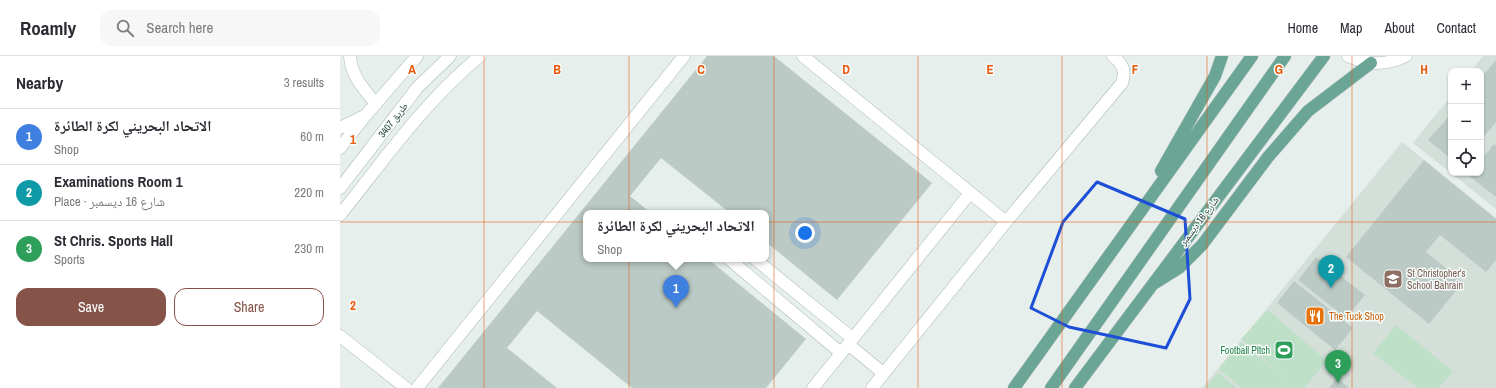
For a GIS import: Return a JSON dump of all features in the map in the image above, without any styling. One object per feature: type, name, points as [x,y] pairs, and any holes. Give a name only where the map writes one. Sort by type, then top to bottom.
[{"type":"main road","points":[[1130,226],[1215,76],[1222,56]]},
{"type":"main road","points":[[1014,388],[1252,56]]},
{"type":"main road","points":[[1051,388],[1284,56]]},
{"type":"main road","name":"شارع 16 ديسمبر","points":[[1075,388],[1324,56]]},
{"type":"main road","points":[[1151,285],[1189,260],[1278,146],[1308,111],[1371,64]]},
{"type":"street","points":[[350,56],[351,65],[357,80],[376,104]]},
{"type":"street","points":[[340,148],[365,116],[418,56]]},
{"type":"street","name":"طريق 3407","points":[[340,188],[417,88],[450,56]]},
{"type":"street","points":[[340,215],[428,106],[461,72],[480,56]]},
{"type":"street","points":[[417,388],[684,56]]},
{"type":"street","points":[[803,56],[1006,222]]},
{"type":"street","points":[[872,388],[1006,222],[1122,83],[1124,72],[1123,67],[1113,56]]},
{"type":"street","points":[[1348,56],[1371,64],[1394,61],[1406,56]]},
{"type":"street","points":[[340,128],[365,116]]},
{"type":"street","points":[[813,388],[970,193]]},
{"type":"street","points":[[733,262],[847,345],[883,374]]},
{"type":"street","points":[[758,262],[847,345]]},
{"type":"street","points":[[340,336],[406,388]]},
{"type":"highlighted area","points":[[1097,182],[1185,219],[1190,299],[1166,348],[1069,327],[1031,308],[1063,222]]},
{"type":"shaded area","points":[[1483,56],[1496,56],[1496,209],[1454,176],[1484,176],[1484,68],[1473,68]]},
{"type":"shaded area","points":[[1448,100],[1448,171],[1413,143]]},
{"type":"shaded area","name":"St Christopher's School Bahrain","points":[[1402,142],[1496,218],[1496,388],[1202,388]]},
{"type":"green space","name":"Football PItch","points":[[1268,310],[1327,361],[1304,388],[1242,388],[1219,369],[1241,342],[1287,379],[1241,339]]},
{"type":"green space","points":[[1396,325],[1453,371],[1439,388],[1418,388],[1373,353]]},
{"type":"green space","name":"Football PItch","points":[[1218,373],[1237,388],[1206,388]]},
{"type":"building","points":[[707,56],[774,56],[932,183],[837,300],[769,244],[769,210],[726,210],[661,158],[630,196],[647,210],[583,210],[583,262],[712,262],[806,339],[766,388],[632,388],[537,311],[507,348],[557,388],[438,388]]},
{"type":"building","points":[[1496,60],[1496,122],[1484,136],[1484,104],[1484,74]]},
{"type":"building","points":[[1448,117],[1448,157],[1428,140]]},
{"type":"building","points":[[1494,144],[1496,146],[1496,197],[1469,176],[1484,176],[1484,156]]},
{"type":"building","points":[[1424,160],[1496,219],[1496,260],[1486,272],[1440,235],[1426,252],[1463,282],[1429,324],[1346,257]]},
{"type":"building","points":[[1316,257],[1365,295],[1346,318],[1298,280]]},
{"type":"building","name":"The Tuck Shop","points":[[1294,281],[1353,328],[1335,350],[1277,303]]},
{"type":"building","points":[[1337,378],[1349,388],[1329,388]]},
{"type":"place","name":"St Christopher's School Bahrain","points":[[1393,279]]},
{"type":"place","name":"Examinations Room 1","points":[[1331,288]]},
{"type":"place","name":"الاتحاد البحريني لكرة الطائرة","points":[[676,308]]},
{"type":"place","name":"The Tuck Shop","points":[[1315,316]]},
{"type":"place","name":"Football PItch","points":[[1284,350]]},
{"type":"place","name":"St Chris. Sports Hall","points":[[1338,383]]}]
